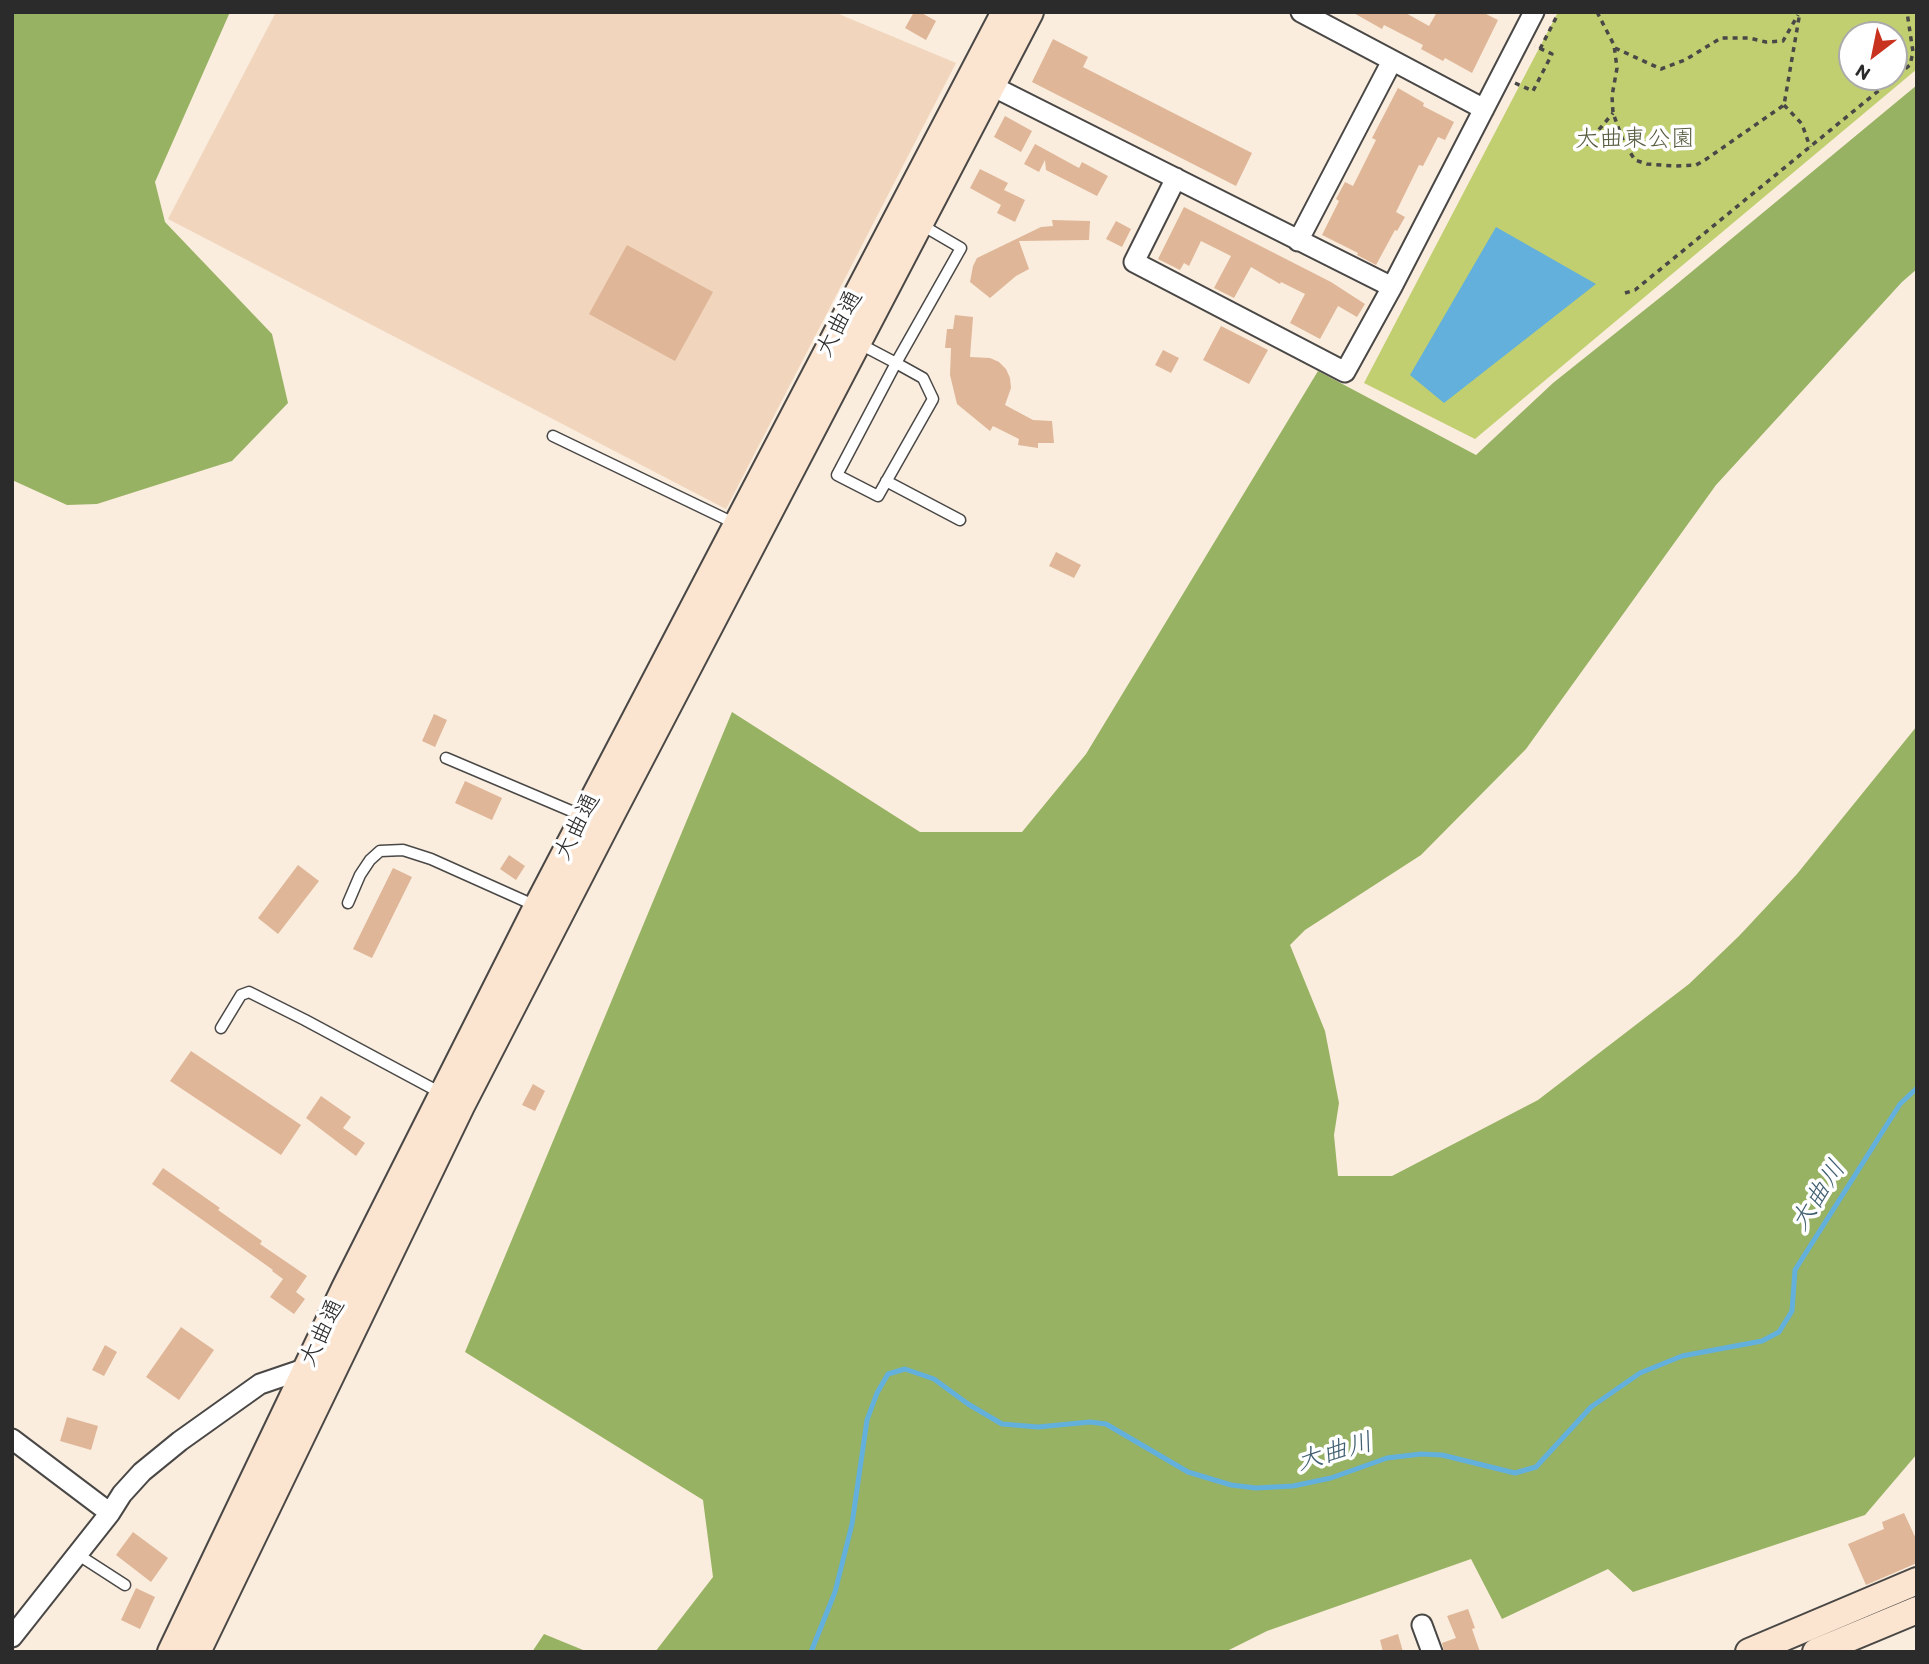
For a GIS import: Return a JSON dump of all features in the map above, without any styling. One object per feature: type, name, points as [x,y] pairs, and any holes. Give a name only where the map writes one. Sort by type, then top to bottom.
[{"type":"street","name":"大曲通","points":[[197,1652],[461,1106],[920,224],[982,80],[1005,12]]},
{"type":"street","name":"大曲通","points":[[171,1652],[442,1094],[583,816],[737,524],[982,80],[1030,12]]},
{"type":"street","points":[[1301,12],[1484,109]]},
{"type":"street","points":[[1176,178],[1133,262],[1345,372],[1392,287],[1534,12]]},
{"type":"street","points":[[1298,241],[1392,61]]},
{"type":"street","points":[[982,80],[1392,287]]},
{"type":"street","points":[[12,1637],[110,1513],[122,1493],[142,1472],[180,1441],[260,1384],[307,1368]]},
{"type":"street","points":[[12,1439],[110,1513]]},
{"type":"street","points":[[1749,1652],[1909,1584],[1915,1614],[1816,1652]]},
{"type":"street","points":[[1422,1625],[1432,1652]]},
{"type":"lane","points":[[858,343],[896,363],[923,378],[933,399],[878,496],[837,475],[896,363],[961,248],[920,224]]},
{"type":"lane","points":[[553,436],[737,524]]},
{"type":"lane","points":[[886,481],[960,520]]},
{"type":"lane","points":[[446,758],[583,816]]},
{"type":"lane","points":[[348,903],[370,860],[380,851],[403,850],[431,859],[537,906]]},
{"type":"lane","points":[[221,1028],[241,995],[249,992],[442,1094]]},
{"type":"lane","points":[[77,1554],[125,1585]]},
{"type":"path","points":[[1540,49],[1559,12]]},
{"type":"path","points":[[1597,12],[1615,48],[1617,68],[1612,96],[1613,113],[1624,143],[1635,160],[1647,164],[1696,165],[1784,105],[1800,13]]},
{"type":"path","points":[[1625,293],[1635,290],[1910,65],[1913,52],[1907,12]]},
{"type":"path","points":[[1615,48],[1661,69],[1685,60],[1721,38],[1749,38],[1766,43],[1783,41],[1800,13]]},
{"type":"path","points":[[1501,75],[1532,92],[1552,54],[1520,38]]},
{"type":"path","points":[[1784,105],[1802,124],[1810,147]]},
{"type":"path","points":[[1586,145],[1613,113]]},
{"type":"shaded area","points":[[276,12],[834,12],[956,63],[726,509],[168,219]]},
{"type":"green space","points":[[12,12],[230,12],[155,182],[165,222],[272,334],[288,403],[232,461],[97,504],[67,505],[12,480]]},
{"type":"green space","name":"大曲東公園","points":[[1558,12],[1917,12],[1917,69],[1908,77],[1908,21],[1838,21],[1838,91],[1891,91],[1475,439],[1364,383]]},
{"type":"green space","points":[[1917,85],[1917,269],[1902,282],[1716,485],[1526,749],[1421,855],[1305,930],[1290,945],[1325,1031],[1339,1103],[1334,1135],[1338,1176],[1392,1176],[1538,1100],[1689,984],[1797,874],[1917,726],[1917,1454],[1865,1515],[1633,1592],[1608,1569],[1502,1619],[1471,1559],[1267,1631],[1225,1652],[655,1652],[713,1577],[703,1500],[465,1352],[732,712],[920,832],[1022,832],[1086,754],[1318,371],[1476,455],[1553,383]]},
{"type":"green space","points":[[544,1634],[588,1652],[532,1652]]},
{"type":"water","points":[[1496,227],[1596,284],[1444,403],[1410,375]]},
{"type":"building","points":[[914,12],[920,12],[936,21],[926,40],[905,28]]},
{"type":"building","points":[[1352,12],[1404,12],[1429,26],[1437,12],[1482,12],[1498,20],[1472,73],[1421,49],[1423,45],[1384,25],[1382,29]]},
{"type":"building","points":[[1053,39],[1088,57],[1083,67],[1252,153],[1236,186],[1032,82]]},
{"type":"building","points":[[1398,88],[1424,103],[1423,106],[1454,122],[1445,140],[1438,137],[1423,166],[1419,165],[1396,212],[1405,217],[1376,265],[1322,235],[1345,182],[1353,186],[1376,140],[1372,138]]},
{"type":"building","points":[[1005,116],[1032,131],[1021,152],[994,137]]},
{"type":"building","points":[[1035,144],[1079,168],[1082,162],[1108,176],[1097,196],[1046,170],[1045,160],[1039,172],[1024,164]]},
{"type":"building","points":[[980,169],[1008,183],[1004,190],[1025,200],[1015,222],[997,213],[1001,205],[970,188]]},
{"type":"building","points":[[1184,207],[1331,282],[1365,304],[1357,317],[1338,306],[1320,339],[1290,323],[1305,294],[1281,282],[1280,284],[1251,267],[1234,298],[1214,288],[1231,256],[1201,241],[1189,266],[1184,263],[1180,270],[1158,259]]},
{"type":"building","points":[[1052,220],[1090,221],[1089,240],[1019,241],[1029,269],[1016,276],[990,298],[970,282],[977,258],[1041,227],[1053,226]]},
{"type":"building","points":[[1116,221],[1131,229],[1122,247],[1106,239]]},
{"type":"building","points":[[627,245],[713,292],[675,361],[589,314]]},
{"type":"building","points":[[955,315],[973,317],[970,357],[990,358],[1006,369],[1011,388],[1005,405],[1033,420],[1052,421],[1054,443],[1038,443],[1038,448],[1018,445],[1019,439],[993,426],[990,431],[957,404],[950,375],[951,348],[945,348],[947,329],[953,329]]},
{"type":"building","points":[[1221,326],[1268,350],[1249,384],[1203,360]]},
{"type":"building","points":[[1163,350],[1179,358],[1171,373],[1155,365]]},
{"type":"building","points":[[1056,552],[1081,565],[1074,578],[1049,566]]},
{"type":"building","points":[[434,714],[447,720],[435,747],[422,741]]},
{"type":"building","points":[[465,781],[502,798],[492,820],[455,803]]},
{"type":"building","points":[[509,855],[525,866],[516,880],[500,869]]},
{"type":"building","points":[[298,865],[319,881],[278,934],[258,918]]},
{"type":"building","points":[[393,868],[412,877],[372,958],[353,949]]},
{"type":"building","points":[[191,1051],[301,1125],[281,1155],[170,1081]]},
{"type":"building","points":[[533,1084],[545,1091],[535,1111],[522,1105]]},
{"type":"building","points":[[321,1096],[351,1117],[343,1128],[365,1143],[356,1156],[306,1118]]},
{"type":"building","points":[[163,1168],[220,1208],[218,1210],[262,1241],[260,1244],[307,1276],[296,1292],[305,1299],[294,1314],[270,1297],[283,1279],[152,1184]]},
{"type":"building","points":[[181,1327],[214,1350],[179,1400],[146,1377]]},
{"type":"building","points":[[105,1345],[117,1352],[104,1376],[92,1370]]},
{"type":"building","points":[[67,1417],[98,1426],[91,1450],[60,1441]]},
{"type":"building","points":[[1904,1513],[1917,1541],[1917,1563],[1866,1585],[1848,1544],[1884,1529],[1882,1522]]},
{"type":"building","points":[[133,1532],[168,1558],[151,1582],[116,1555]]},
{"type":"building","points":[[136,1588],[155,1597],[140,1629],[121,1620]]},
{"type":"building","points":[[1468,1609],[1480,1652],[1444,1652],[1442,1643],[1456,1638],[1447,1616]]},
{"type":"building","points":[[1398,1634],[1403,1652],[1383,1652],[1380,1640]]},
{"type":"waterway","name":"大曲川","points":[[811,1652],[835,1592],[852,1524],[867,1420],[877,1393],[888,1374],[905,1369],[934,1379],[1002,1424],[1038,1427],[1090,1422],[1106,1424],[1188,1472],[1231,1485],[1256,1488],[1293,1486],[1331,1478],[1387,1458],[1421,1454],[1442,1455],[1515,1473],[1536,1467],[1591,1407],[1640,1373],[1682,1356],[1762,1341],[1779,1332],[1792,1311],[1795,1270],[1900,1104],[1917,1088]]}]
